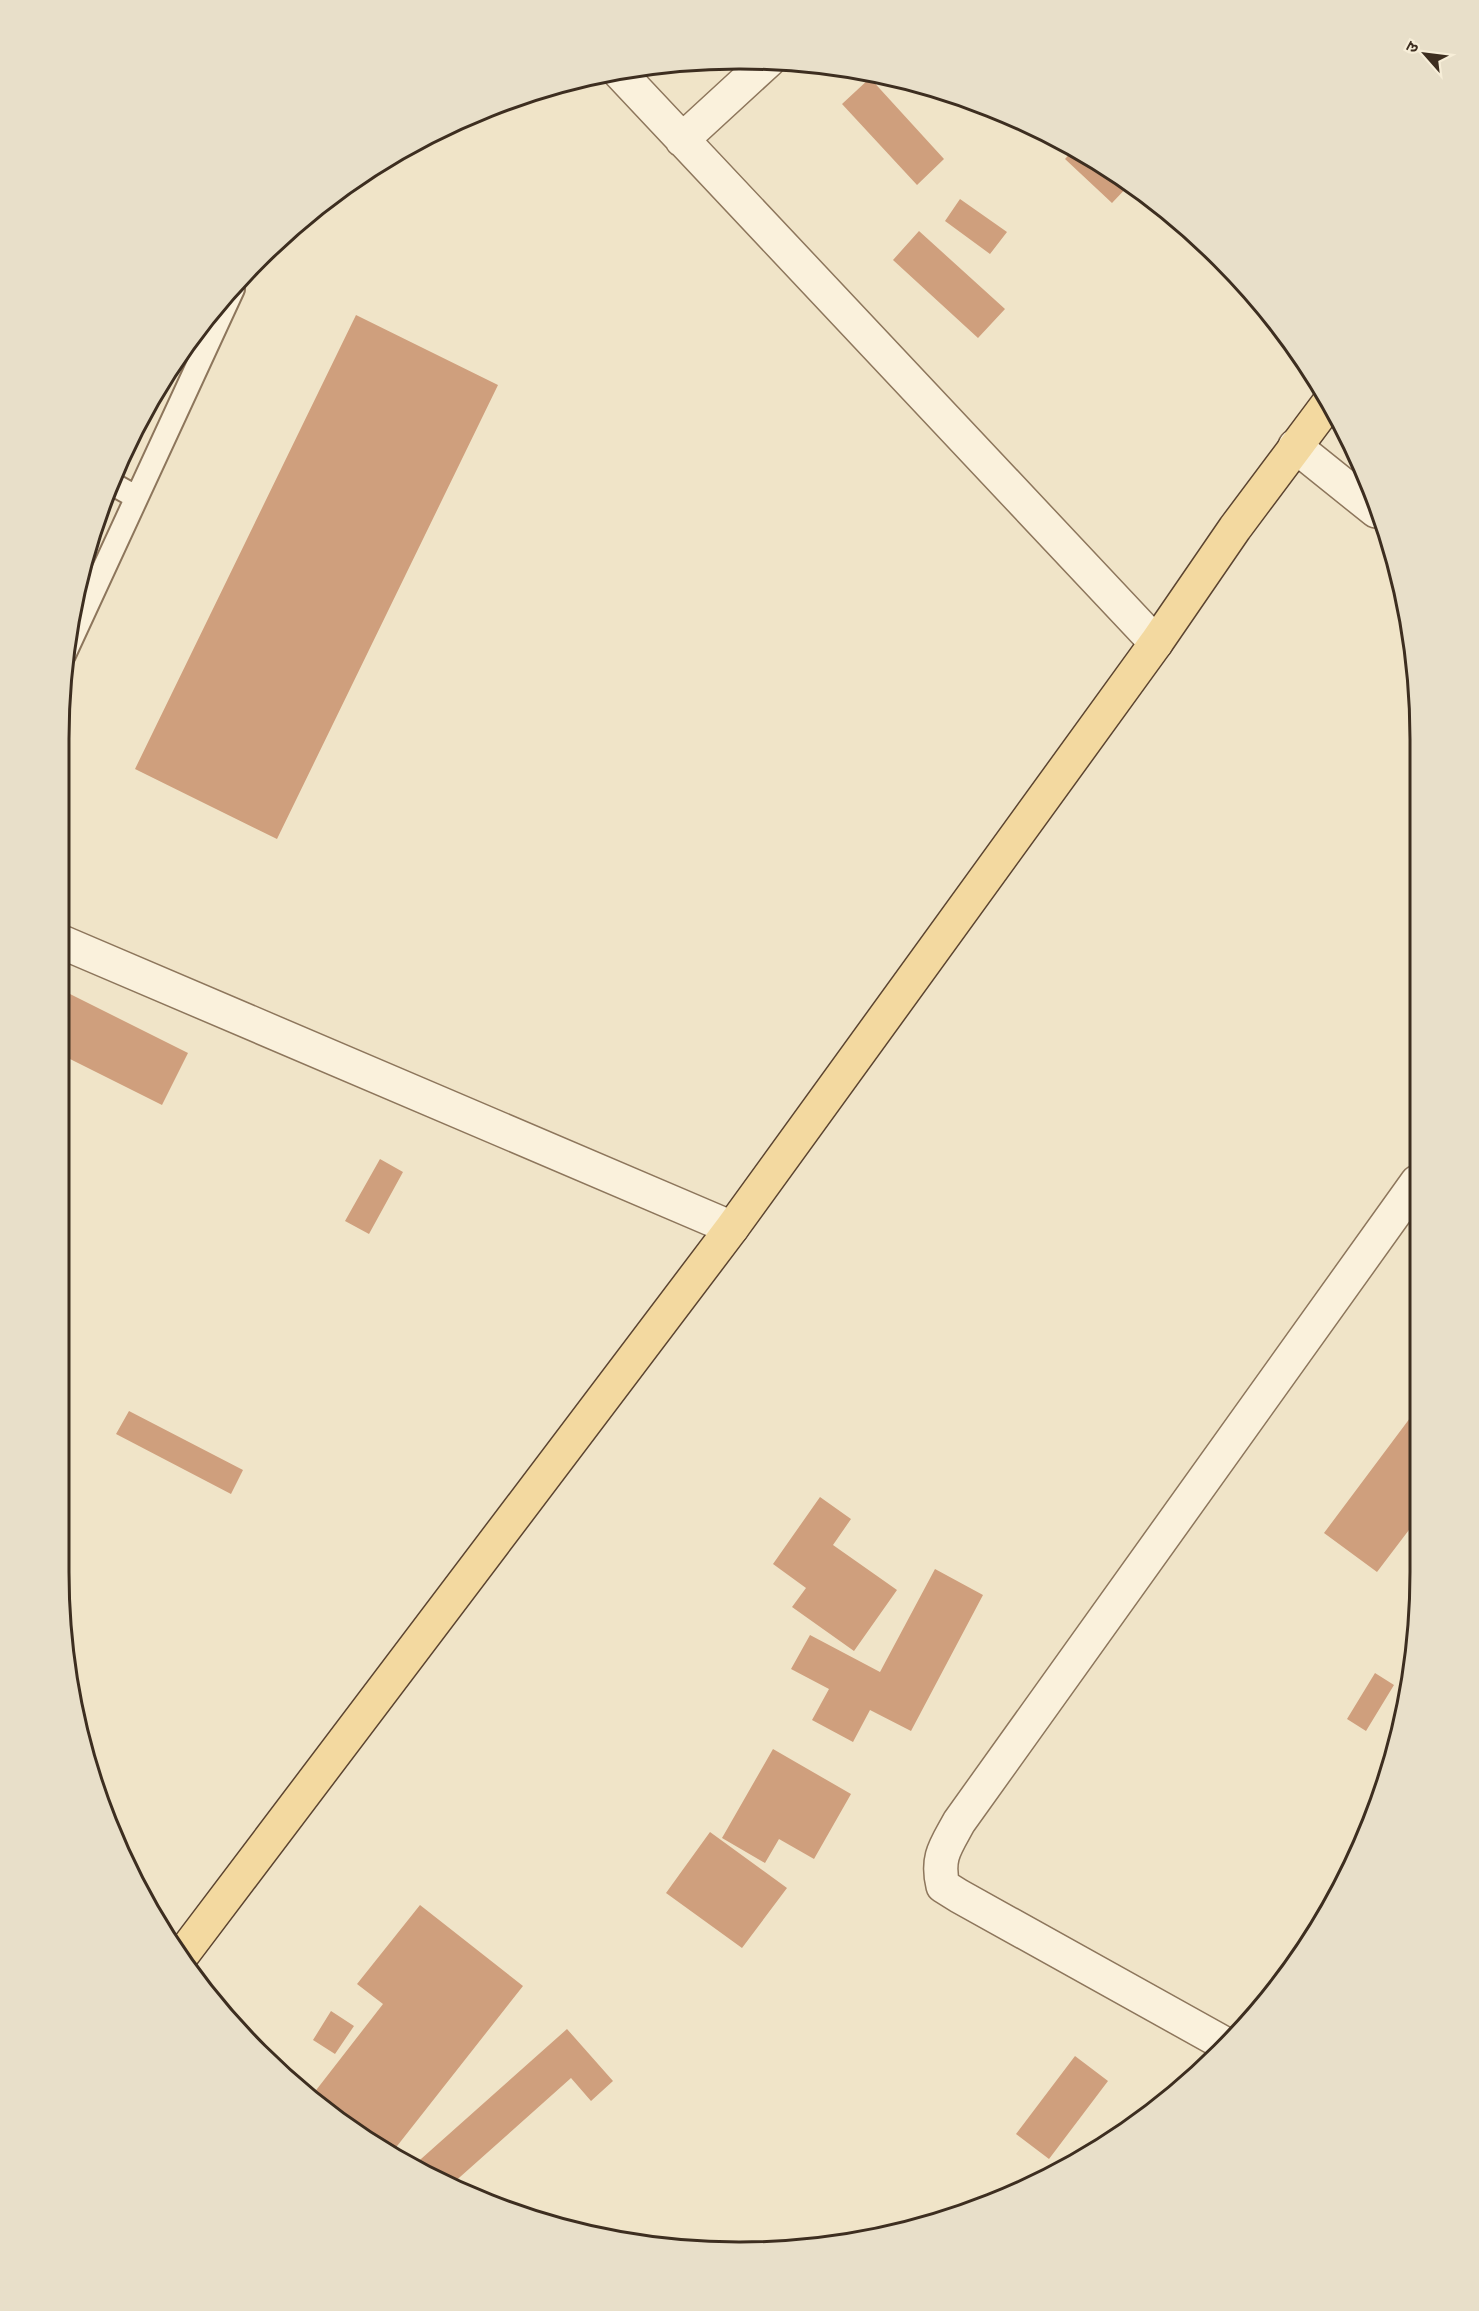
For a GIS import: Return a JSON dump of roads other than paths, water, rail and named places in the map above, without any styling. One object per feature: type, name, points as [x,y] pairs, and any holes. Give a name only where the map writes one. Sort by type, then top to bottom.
[{"type":"main road","points":[[186,1950],[732,1228],[1156,643],[1235,528],[1323,410]]},
{"type":"street","points":[[681,140],[759,69]]},
{"type":"street","points":[[626,79],[1156,643]]},
{"type":"street","points":[[1295,446],[1366,503]]},
{"type":"street","points":[[69,945],[732,1228]]},
{"type":"street","points":[[1219,2041],[959,1896],[943,1886],[939,1868],[945,1848],[959,1822],[1410,1192]]},
{"type":"lane","points":[[80,619],[221,314]]},
{"type":"lane","points":[[119,487],[136,497]]}]
